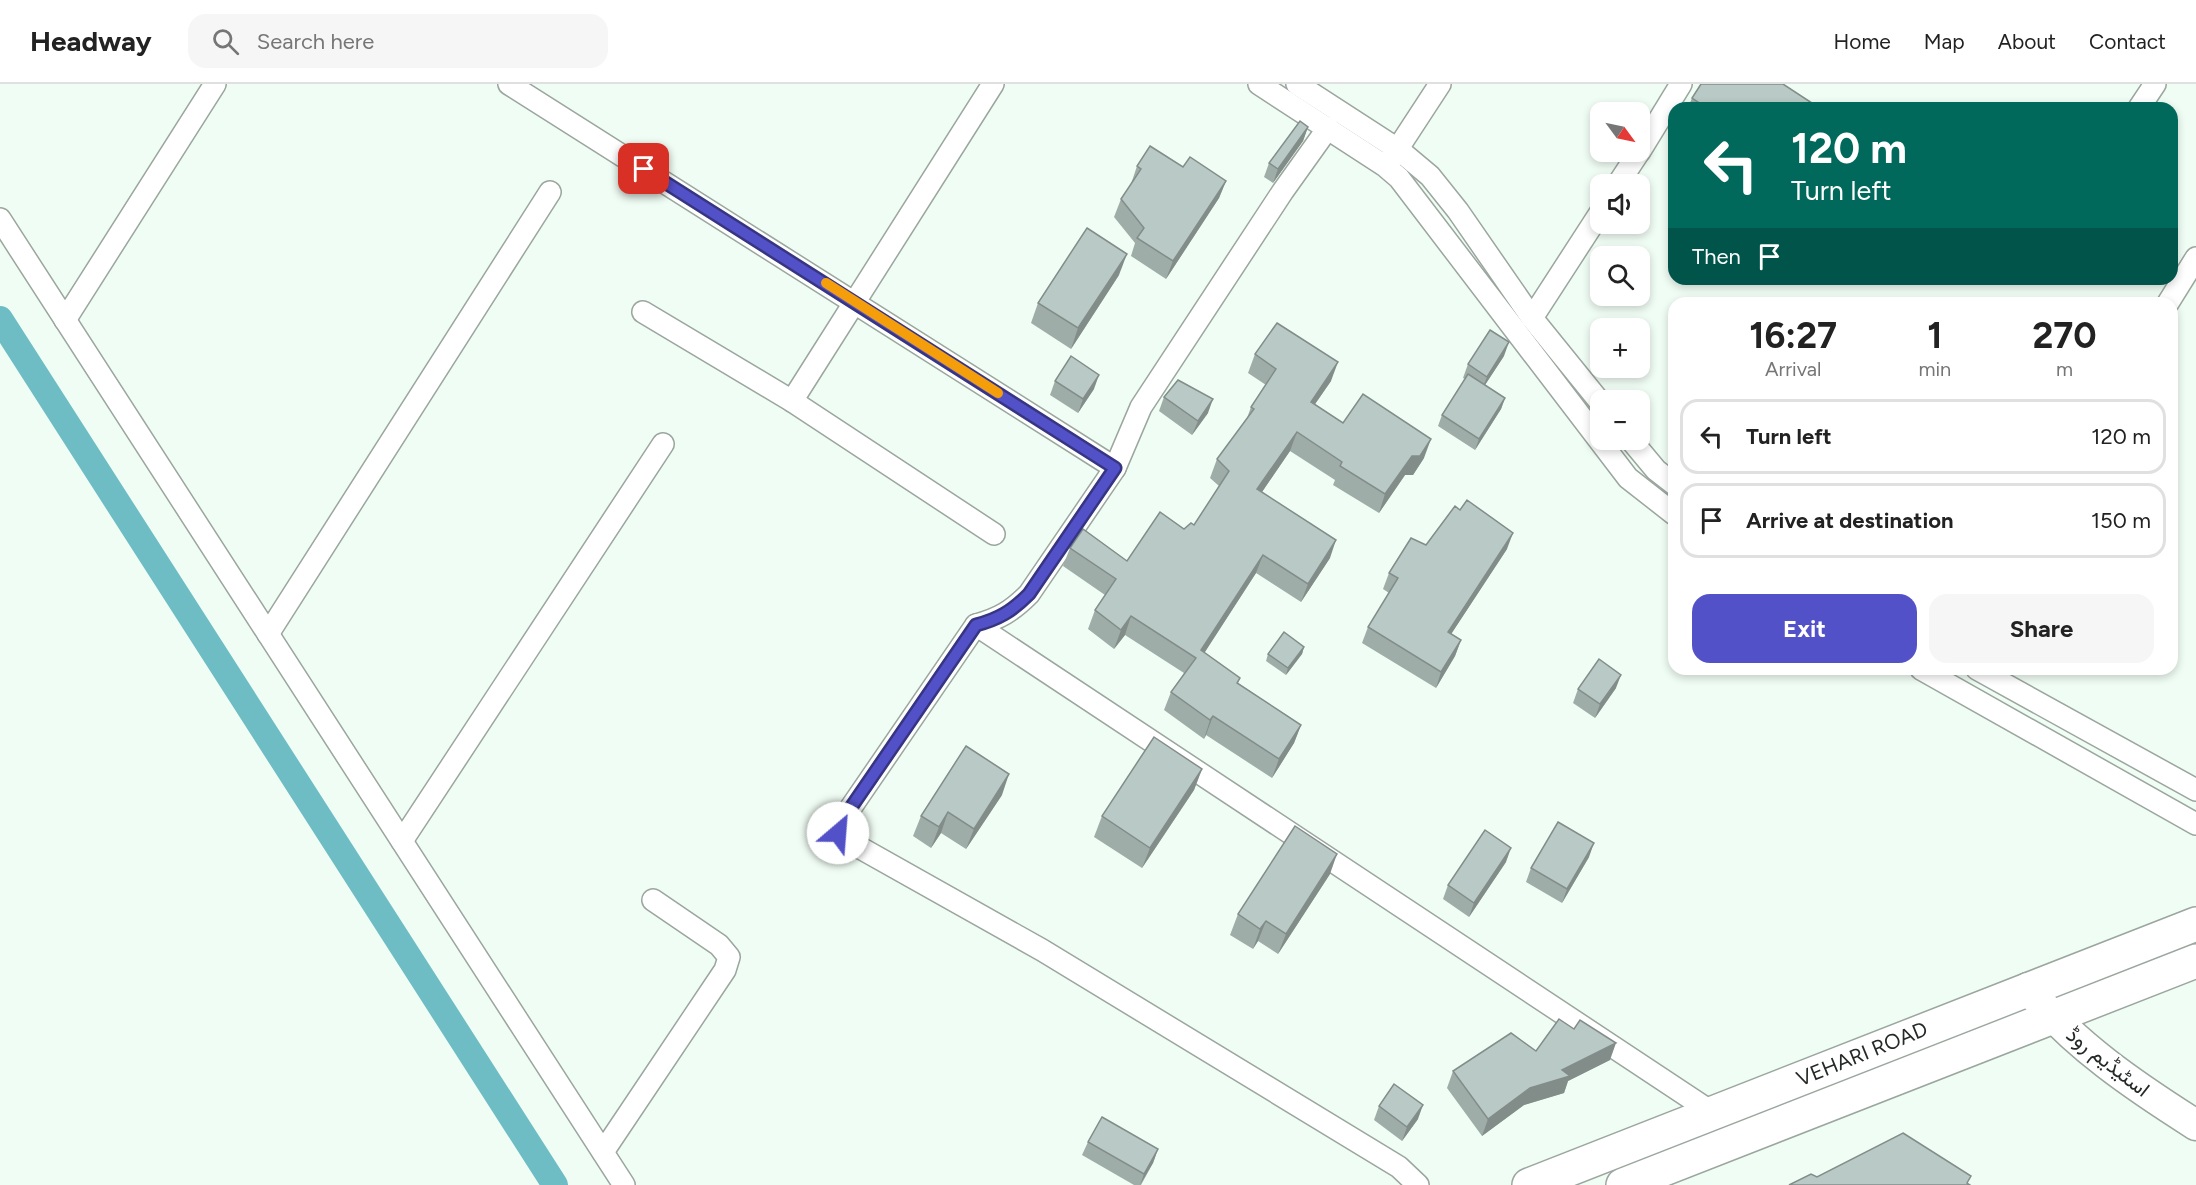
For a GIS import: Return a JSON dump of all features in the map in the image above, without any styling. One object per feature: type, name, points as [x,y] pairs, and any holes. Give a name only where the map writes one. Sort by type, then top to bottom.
[{"type":"main road","name":"VEHARI ROAD","points":[[1528,1185],[2196,924]]},
{"type":"main road","name":"VEHARI ROAD","points":[[1623,1185],[2196,961]]},
{"type":"main road","name":"اسٹیڈیم روڈ","points":[[2028,988],[2051,1017],[2154,1098],[2196,1125]]},
{"type":"street","points":[[65,320],[215,84]]},
{"type":"street","points":[[509,84],[857,302],[1115,468]]},
{"type":"street","points":[[792,401],[857,302],[993,84]]},
{"type":"street","points":[[1258,84],[1328,128],[1430,176],[1532,318],[1590,390]]},
{"type":"street","points":[[1297,84],[1392,158],[1415,196],[1628,478],[1668,509]]},
{"type":"street","points":[[1392,158],[1440,84]]},
{"type":"street","points":[[1670,102],[1681,84]]},
{"type":"street","points":[[2143,102],[2155,84]]},
{"type":"street","points":[[1650,133],[1668,105]]},
{"type":"street","points":[[1328,128],[1283,191],[1141,407],[1115,468],[1029,594],[1012,610],[997,619],[976,625],[841,822],[838,833],[848,841],[1042,950],[1399,1167],[1418,1185]]},
{"type":"street","points":[[268,634],[550,192]]},
{"type":"street","points":[[0,219],[624,1185]]},
{"type":"street","points":[[1532,318],[1590,228]]},
{"type":"street","points":[[2172,297],[2188,269]]},
{"type":"street","points":[[643,312],[792,401],[994,534]]},
{"type":"street","points":[[402,841],[663,444]]},
{"type":"street","points":[[1639,450],[1656,470],[1668,479]]},
{"type":"street","points":[[976,625],[1713,1113]]},
{"type":"street","points":[[1932,675],[2196,824]]},
{"type":"street","points":[[1988,675],[2196,790]]},
{"type":"street","points":[[603,1152],[725,970],[729,957],[719,945],[653,900]]},
{"type":"building","points":[[1701,84],[1783,84],[1810,102],[1698,102],[1692,98]]},
{"type":"building","points":[[1300,121],[1308,127],[1278,169],[1269,163]]},
{"type":"building","points":[[1150,146],[1183,167],[1190,157],[1226,181],[1173,261],[1137,238],[1144,228],[1121,199],[1141,169],[1137,166]]},
{"type":"building","points":[[1087,228],[1127,254],[1078,328],[1038,303]]},
{"type":"building","points":[[1277,323],[1338,362],[1311,402],[1343,423],[1363,394],[1431,439],[1420,456],[1412,456],[1385,494],[1340,466],[1342,462],[1297,432],[1257,489],[1336,540],[1308,584],[1263,555],[1201,650],[1240,678],[1237,683],[1301,725],[1279,759],[1213,716],[1210,720],[1171,692],[1196,658],[1131,616],[1121,630],[1095,610],[1116,579],[1070,548],[1083,529],[1127,561],[1160,512],[1184,529],[1191,523],[1194,525],[1229,471],[1217,459],[1254,409],[1251,407],[1276,369],[1255,354]]},
{"type":"building","points":[[1490,330],[1509,342],[1487,377],[1468,364]]},
{"type":"building","points":[[1071,356],[1099,375],[1083,399],[1055,381]]},
{"type":"building","points":[[1468,374],[1505,398],[1479,439],[1442,415]]},
{"type":"building","points":[[1178,380],[1213,399],[1198,421],[1164,397]]},
{"type":"building","points":[[1467,500],[1513,533],[1448,632],[1461,640],[1441,672],[1368,627],[1398,578],[1389,573],[1411,538],[1426,545],[1455,506],[1460,510]]},
{"type":"building","points":[[1284,632],[1304,647],[1288,668],[1268,654]]},
{"type":"building","points":[[1599,659],[1621,675],[1600,704],[1578,689]]},
{"type":"building","points":[[1154,737],[1202,769],[1150,848],[1102,816]]},
{"type":"building","points":[[966,746],[1009,774],[974,829],[948,812],[939,827],[921,816]]},
{"type":"building","points":[[1558,822],[1594,843],[1567,889],[1531,868]]},
{"type":"building","points":[[1295,826],[1337,854],[1286,934],[1266,921],[1260,929],[1238,914]]},
{"type":"building","points":[[1485,830],[1511,848],[1474,903],[1448,885]]},
{"type":"building","points":[[1559,1019],[1574,1029],[1580,1020],[1616,1043],[1562,1070],[1570,1076],[1530,1088],[1488,1119],[1453,1071],[1511,1033],[1536,1051]]},
{"type":"building","points":[[1394,1084],[1423,1105],[1407,1127],[1379,1106]]},
{"type":"building","points":[[1102,1117],[1158,1149],[1144,1174],[1088,1142]]},
{"type":"building","points":[[1903,1133],[1971,1176],[1967,1183],[1970,1185],[1789,1185],[1811,1174],[1817,1177]]},
{"type":"waterway","points":[[0,319],[555,1185]]},
{"type":"slow traffic","points":[[826,283],[998,393]]},
{"type":"route","points":[[644,169],[857,302],[1115,468],[1029,594],[1012,610],[997,619],[976,625],[841,822],[838,833]]}]
